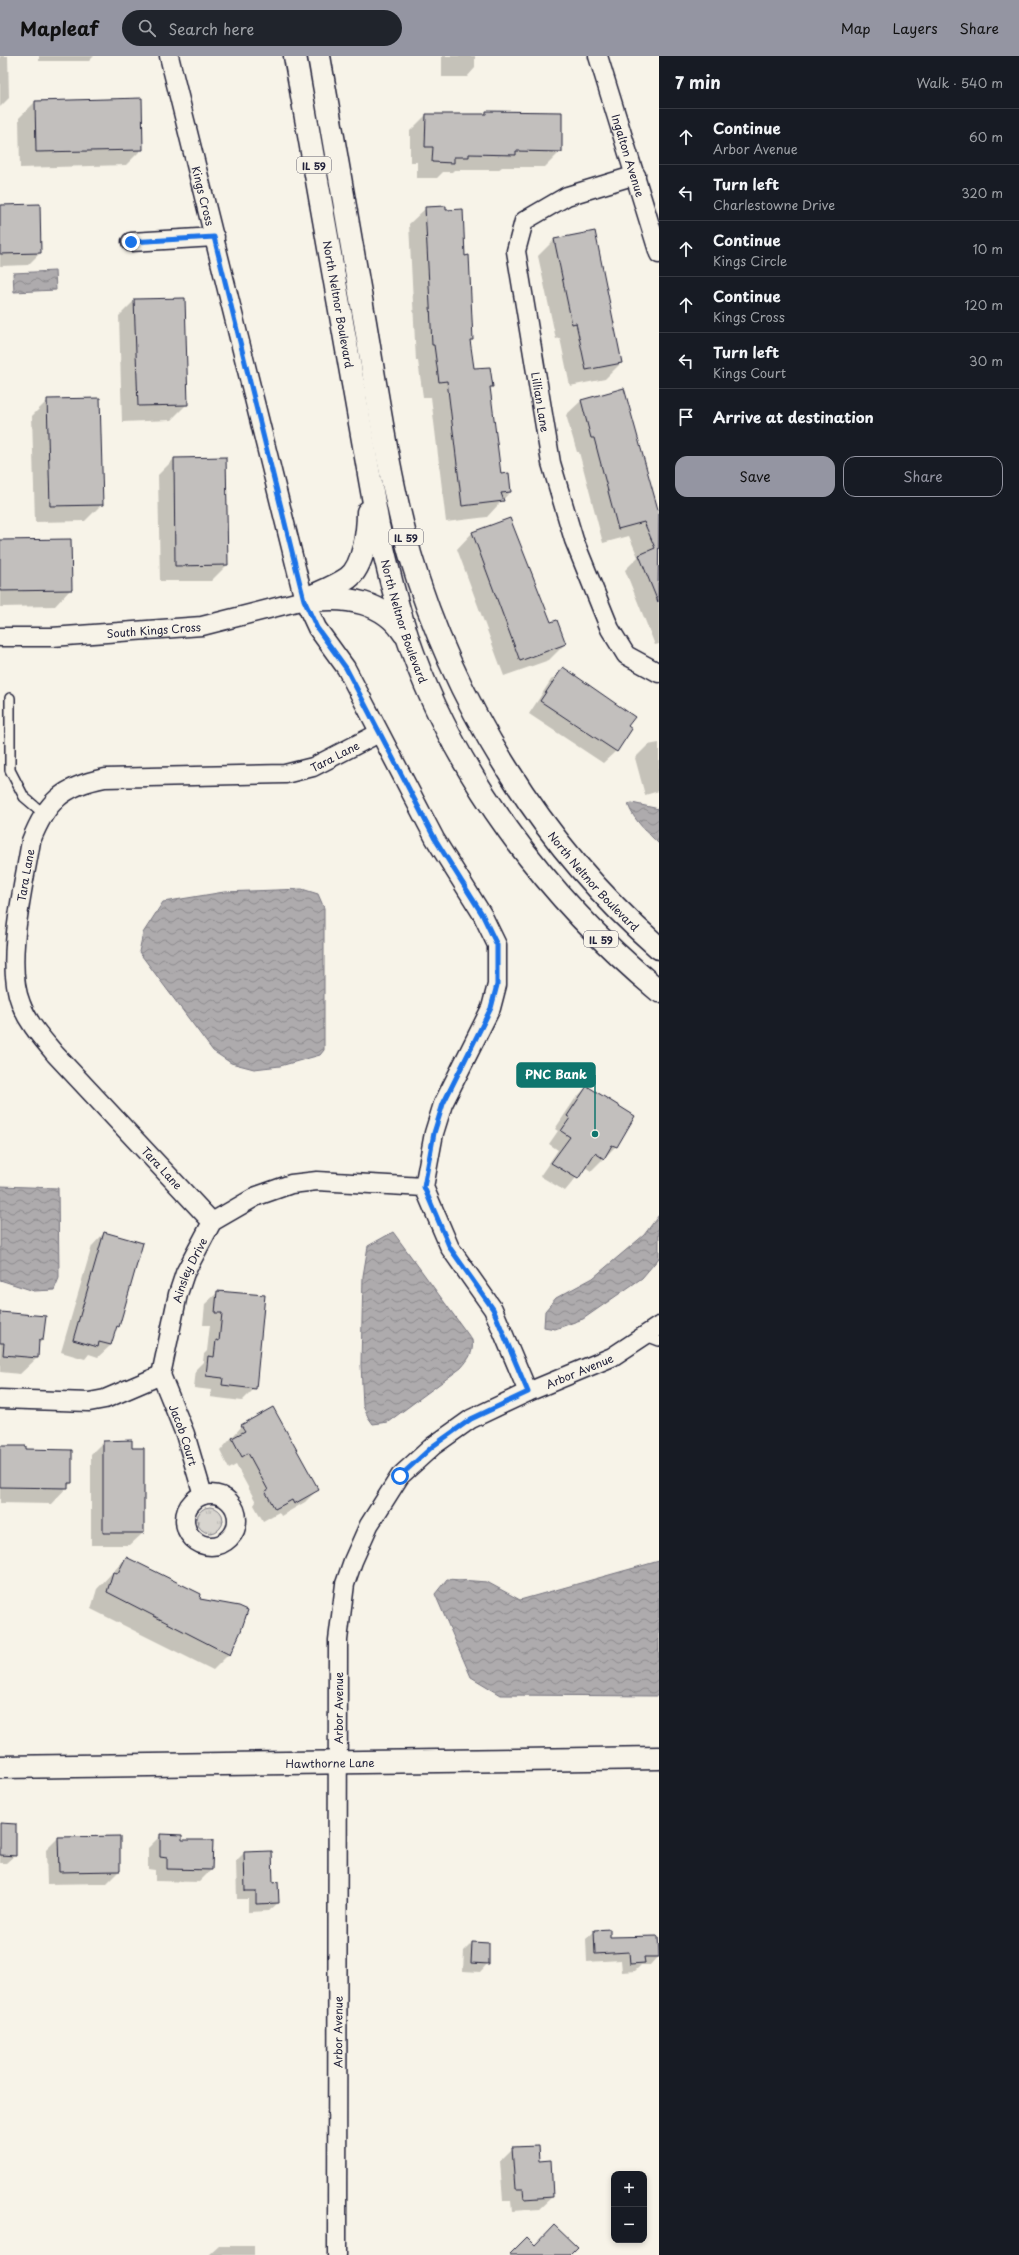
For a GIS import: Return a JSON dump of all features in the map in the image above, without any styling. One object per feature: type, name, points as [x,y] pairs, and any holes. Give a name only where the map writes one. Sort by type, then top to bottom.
[{"type":"main road","name":"North Neltnor Boulevard","points":[[295,56],[369,479],[390,582],[407,638],[428,689],[475,781],[505,826],[549,883],[578,916],[636,972],[659,991]]},
{"type":"main road","name":"North Neltnor Boulevard","points":[[319,56],[388,461],[411,556],[434,622],[474,712],[522,792],[564,849],[608,900],[659,948]]},
{"type":"main road","points":[[304,600],[349,577],[359,562],[365,543],[368,521],[369,479]]},
{"type":"main road","points":[[304,600],[336,597],[367,603],[398,624],[407,638]]},
{"type":"main road","name":"Hawthorne Lane","points":[[0,1766],[339,1764],[659,1758]]},
{"type":"street","name":"Kings Cross","points":[[169,56],[304,600],[317,628],[346,668],[435,839],[482,914],[497,945],[497,985],[491,1008],[443,1104],[434,1133],[424,1187]]},
{"type":"street","name":"Ingalton Avenue","points":[[598,56],[636,175],[653,210],[659,254]]},
{"type":"street","name":"Lillian Lane","points":[[636,175],[567,196],[524,221],[516,251],[540,408],[551,463],[567,520],[610,629],[626,655],[659,673]]},
{"type":"street","points":[[131,242],[214,237]]},
{"type":"street","name":"South Kings Cross","points":[[0,637],[52,637],[202,626],[304,600]]},
{"type":"street","name":"Tara Lane","points":[[212,1222],[55,1054],[32,1025],[21,1004],[14,976],[14,951],[30,841],[44,814],[53,801],[90,781],[105,778],[285,774],[312,767],[379,733]]},
{"type":"street","points":[[212,1222],[257,1196],[291,1184],[317,1181],[424,1187],[450,1248],[493,1309],[528,1392]]},
{"type":"street","name":"Ainsley Drive","points":[[161,1375],[178,1294],[185,1274],[212,1222]]},
{"type":"street","name":"Arbor Avenue","points":[[337,2255],[339,1764],[338,1640],[345,1584],[369,1525],[400,1476],[433,1446],[471,1419],[528,1392],[612,1357],[655,1335]]},
{"type":"street","points":[[0,1399],[89,1402],[105,1399],[161,1375]]},
{"type":"street","name":"Jacob Court","points":[[161,1375],[185,1434],[203,1495]]},
{"type":"lane","points":[[10,698],[10,770],[24,797],[44,814]]},
{"type":"green space","points":[[210,1507],[219,1511],[223,1520],[219,1529],[210,1533],[201,1529],[197,1520],[201,1511]]},
{"type":"water","points":[[55,271],[56,290],[14,292],[13,273]]},
{"type":"water","points":[[632,803],[659,809],[659,844],[641,826],[633,815],[628,804]]},
{"type":"water","points":[[302,889],[318,894],[324,908],[324,1050],[320,1055],[280,1066],[254,1069],[231,1063],[213,1051],[139,952],[143,933],[163,902],[224,892]]},
{"type":"water","points":[[0,1186],[58,1188],[59,1278],[54,1290],[34,1291],[0,1280]]},
{"type":"water","points":[[659,1215],[659,1258],[642,1278],[583,1319],[555,1329],[544,1327],[545,1311],[556,1298],[593,1278],[644,1235]]},
{"type":"water","points":[[393,1232],[472,1340],[472,1352],[461,1368],[388,1422],[373,1424],[363,1406],[361,1364],[363,1276],[368,1246]]},
{"type":"water","points":[[659,1561],[659,1696],[501,1695],[471,1677],[435,1594],[447,1579],[487,1582],[520,1600]]},
{"type":"building","points":[[142,98],[143,150],[36,152],[35,101]]},
{"type":"building","points":[[486,111],[562,112],[562,152],[516,151],[516,155],[469,154],[469,157],[454,157],[454,163],[432,162],[433,147],[425,147],[426,114],[486,114]]},
{"type":"building","points":[[40,204],[41,253],[0,254],[0,205]]},
{"type":"building","points":[[446,206],[446,210],[463,209],[465,256],[469,255],[473,340],[470,340],[474,368],[490,367],[493,387],[490,387],[501,474],[509,473],[511,492],[501,493],[504,501],[462,506],[447,381],[439,382],[434,345],[432,345],[425,207]]},
{"type":"building","points":[[595,231],[622,363],[586,370],[576,323],[572,324],[554,239]]},
{"type":"building","points":[[185,298],[188,405],[138,406],[134,299]]},
{"type":"building","points":[[624,388],[659,513],[658,602],[639,555],[655,548],[644,522],[618,529],[594,438],[591,438],[581,400]]},
{"type":"building","points":[[100,398],[103,505],[50,506],[47,399]]},
{"type":"building","points":[[226,457],[228,565],[175,566],[174,458]]},
{"type":"building","points":[[510,518],[551,622],[557,620],[566,644],[520,661],[472,532]]},
{"type":"building","points":[[71,539],[72,590],[0,591],[0,540]]},
{"type":"building","points":[[563,667],[635,717],[628,726],[632,729],[617,752],[540,701]]},
{"type":"building","points":[[587,1086],[635,1116],[617,1147],[612,1145],[604,1159],[595,1153],[578,1179],[551,1163],[570,1137],[561,1131],[570,1118],[567,1116]]},
{"type":"building","points":[[104,1232],[143,1243],[119,1327],[117,1326],[111,1345],[99,1342],[98,1347],[73,1340]]},
{"type":"building","points":[[217,1291],[265,1295],[256,1389],[222,1385],[223,1378],[206,1376],[208,1356],[214,1357],[216,1340],[219,1341],[222,1313],[215,1313]]},
{"type":"building","points":[[0,1312],[46,1316],[43,1340],[39,1340],[38,1358],[3,1355],[4,1343],[0,1343]]},
{"type":"building","points":[[273,1407],[319,1490],[294,1504],[292,1500],[275,1509],[265,1491],[268,1490],[248,1453],[242,1457],[232,1438],[245,1431],[241,1425]]},
{"type":"building","points":[[132,1440],[132,1448],[144,1448],[144,1533],[103,1533],[103,1441]]},
{"type":"building","points":[[0,1446],[26,1446],[26,1449],[72,1450],[72,1483],[68,1483],[68,1488],[0,1487]]},
{"type":"building","points":[[126,1557],[201,1594],[200,1599],[239,1606],[248,1610],[241,1631],[230,1655],[107,1592],[113,1572],[118,1573]]},
{"type":"building","points":[[0,1823],[16,1824],[16,1856],[0,1855]]},
{"type":"building","points":[[160,1834],[182,1835],[182,1840],[213,1840],[212,1870],[167,1869],[167,1858],[160,1857]]},
{"type":"building","points":[[120,1836],[120,1871],[59,1872],[58,1837]]},
{"type":"building","points":[[272,1851],[273,1883],[278,1882],[279,1903],[256,1904],[256,1891],[245,1891],[244,1852]]},
{"type":"building","points":[[610,1929],[610,1937],[658,1936],[659,1957],[644,1957],[645,1963],[630,1964],[629,1952],[595,1954],[594,1930]]},
{"type":"building","points":[[472,1942],[489,1943],[489,1964],[471,1963]]},
{"type":"building","points":[[538,2146],[539,2161],[551,2160],[553,2197],[524,2199],[523,2189],[515,2189],[512,2147]]},
{"type":"building","points":[[554,2225],[577,2247],[569,2255],[509,2255],[527,2237],[535,2245]]},
{"type":"place","name":"PNC Bank","points":[[595,1134]]},
{"type":"route","points":[[131,242],[214,237],[304,600],[317,628],[346,668],[435,839],[482,914],[497,945],[497,985],[491,1008],[482,1030],[443,1104],[434,1133],[424,1187],[450,1248],[493,1309],[528,1392],[471,1419],[433,1446],[400,1476]]}]
